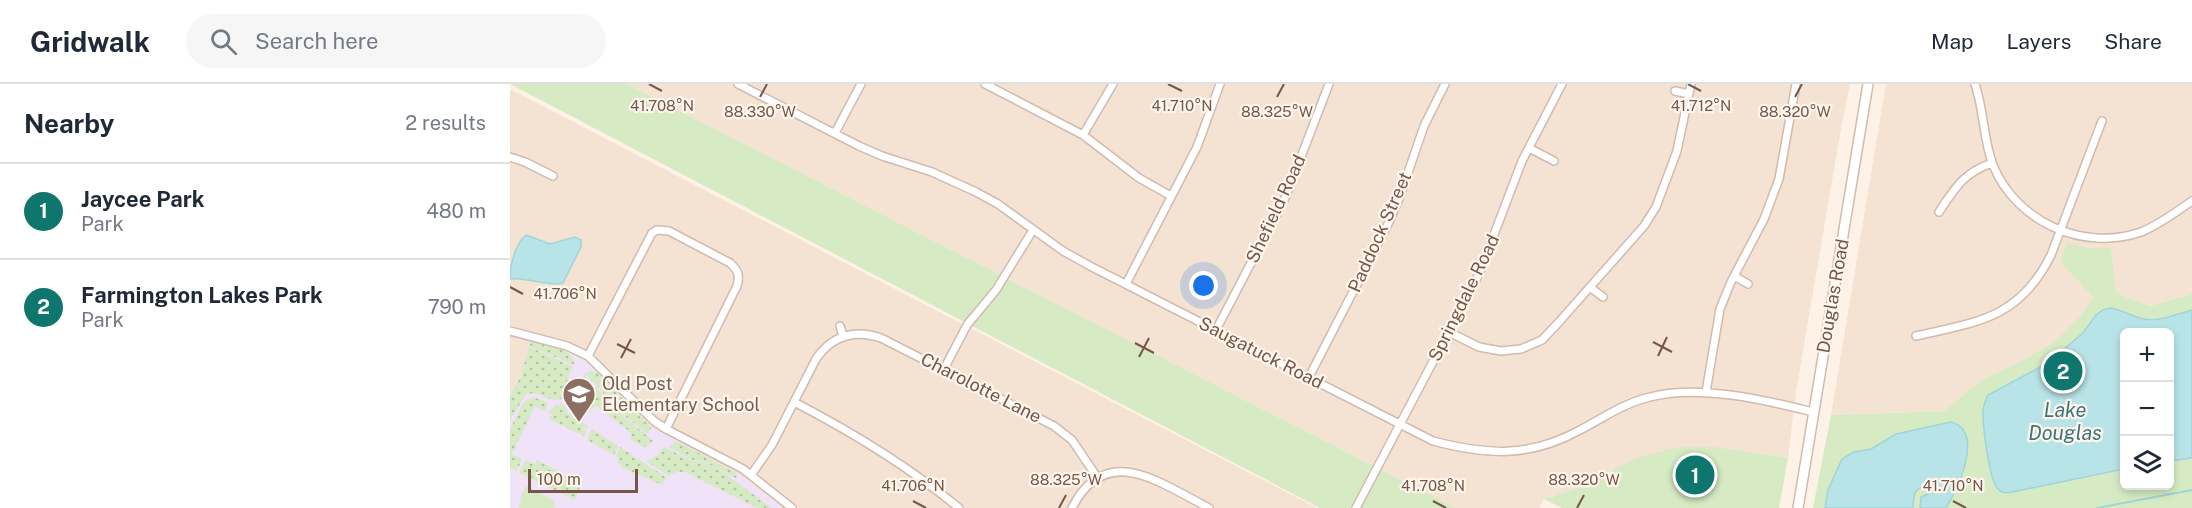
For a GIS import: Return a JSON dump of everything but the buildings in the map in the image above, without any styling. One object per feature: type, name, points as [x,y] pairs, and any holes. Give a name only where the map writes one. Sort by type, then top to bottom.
[{"type":"street","name":"Saugatuck Road","points":[[738,84],[882,156],[932,172],[976,192],[998,204],[1063,251],[1433,441],[1467,450],[1502,453],[1530,449],[1578,431],[1616,409],[1668,393],[1706,392],[1813,412]]},
{"type":"street","points":[[835,133],[861,84]]},
{"type":"street","points":[[985,84],[1083,135],[1139,178],[1171,196]]},
{"type":"street","points":[[1083,135],[1113,84]]},
{"type":"street","points":[[1126,284],[1197,147],[1220,84]]},
{"type":"street","name":"Shefield Road","points":[[1216,330],[1286,196],[1329,84]]},
{"type":"street","name":"Paddock Street","points":[[1309,377],[1389,222],[1424,126],[1445,84]]},
{"type":"street","name":"Springdale Road","points":[[1356,508],[1489,251],[1514,180],[1563,84]]},
{"type":"street","points":[[1449,332],[1479,347],[1500,351],[1521,349],[1542,340],[1591,288],[1644,226],[1656,207],[1677,151],[1691,84]]},
{"type":"street","points":[[1706,392],[1720,309],[1734,276],[1763,221],[1779,179],[1796,84]]},
{"type":"street","name":"Douglas Road","points":[[1798,508],[1869,84]]},
{"type":"street","points":[[1975,84],[1992,163],[2014,199],[2029,214],[2061,231],[2091,239],[2115,238],[2141,232],[2165,220],[2192,201]]},
{"type":"street","points":[[1676,91],[1689,94]]},
{"type":"street","points":[[1916,336],[1981,321],[1999,313],[2032,287],[2043,272],[2061,231],[2102,121]]},
{"type":"street","points":[[1529,148],[1554,161]]},
{"type":"street","points":[[510,157],[553,176]]},
{"type":"street","points":[[1939,212],[1964,177],[1992,163]]},
{"type":"street","points":[[588,356],[652,233],[657,230],[669,231],[736,268],[739,273],[738,286],[666,429]]},
{"type":"street","points":[[944,369],[967,325],[996,290],[1033,230]]},
{"type":"street","points":[[1734,276],[1748,284]]},
{"type":"street","points":[[1591,288],[1603,297]]},
{"type":"street","points":[[751,475],[767,453],[822,349],[843,336],[840,326]]},
{"type":"street","points":[[510,331],[555,342],[588,356],[643,411],[666,429],[751,475],[792,508]]},
{"type":"street","name":"Charolotte Lane","points":[[843,336],[860,334],[875,336],[944,369],[1064,432],[1080,450],[1097,477]]},
{"type":"street","points":[[794,402],[849,431],[935,489],[959,508]]},
{"type":"street","points":[[1072,508],[1082,489],[1097,477],[1114,472],[1134,472],[1209,508]]},
{"type":"shaded area","points":[[627,84],[1850,84],[1796,392],[1788,458],[1716,447],[1616,468],[1596,482],[1544,499],[1539,508],[1456,508]]},
{"type":"shaded area","points":[[1886,84],[2192,84],[2192,294],[2150,306],[2116,293],[2093,297],[2080,316],[2054,342],[1983,379],[1944,411],[1831,415]]},
{"type":"shaded area","points":[[510,89],[1317,508],[783,508],[740,475],[653,428],[591,366],[564,350],[531,341],[521,376],[510,395]]},
{"type":"shaded area","name":"Old Post Elementary School","points":[[530,341],[558,348],[577,356],[591,366],[653,428],[740,475],[783,508],[510,508],[510,395],[521,376]]},
{"type":"green space","points":[[510,84],[627,84],[1456,508],[1320,508]]},
{"type":"green space","points":[[2067,243],[2091,248],[2111,248],[2116,293],[2150,306],[2192,294],[2192,508],[1813,508],[1831,415],[1944,411],[1983,379],[2054,342],[2080,316],[2093,297],[2060,261]]},
{"type":"green space","points":[[530,341],[563,350],[573,359],[575,365],[533,348]]},
{"type":"green space","points":[[529,347],[572,366],[571,370],[561,399],[526,394],[510,420],[510,395],[521,376]]},
{"type":"green space","points":[[590,371],[598,373],[652,427],[647,434],[623,414],[585,373]]},
{"type":"green space","points":[[584,375],[621,414],[653,441],[643,447],[630,439],[632,433],[596,406],[589,412],[577,404],[575,396]]},
{"type":"green space","points":[[532,397],[548,402],[546,411],[535,406],[512,454],[522,459],[517,471],[510,468],[510,429],[524,402]]},
{"type":"green space","points":[[562,403],[568,413],[589,427],[582,428],[587,430],[583,437],[580,433],[549,419],[552,414],[549,413],[553,407]]},
{"type":"green space","points":[[592,429],[618,446],[614,455],[587,440]]},
{"type":"green space","points":[[674,442],[738,474],[736,478],[703,461],[693,460],[670,448]]},
{"type":"green space","points":[[620,447],[667,478],[662,485],[623,468],[616,456]]},
{"type":"green space","points":[[664,447],[724,473],[772,508],[757,508],[685,472],[676,472],[669,476],[646,461],[657,456]]},
{"type":"green space","points":[[1678,447],[1716,447],[1788,458],[1779,508],[1562,508],[1544,499],[1596,482],[1616,468],[1640,457]]},
{"type":"green space","points":[[526,460],[534,464],[537,460],[564,474],[556,491],[519,473]]},
{"type":"green space","points":[[566,475],[582,482],[575,500],[558,492]]},
{"type":"green space","points":[[526,486],[555,501],[553,506],[555,508],[518,508]]},
{"type":"water","points":[[526,235],[550,244],[575,237],[581,240],[581,247],[563,283],[552,284],[510,279],[514,255]]},
{"type":"water","name":"Lake Douglas","points":[[2111,308],[2150,320],[2192,310],[2192,458],[2174,460],[2174,328],[2120,328],[2120,470],[2004,493],[1995,485],[1992,477],[1985,441],[1983,410],[1988,395],[2046,364],[2083,333],[2096,315]]},
{"type":"water","points":[[1951,422],[1961,428],[1968,448],[1962,475],[1946,508],[1920,508],[1921,497],[1930,493],[1931,489],[1924,487],[1915,492],[1913,508],[1825,508],[1828,490],[1842,459],[1854,452],[1871,449],[1896,434]]},
{"type":"waterway","points":[[2097,508],[2192,490]]},
{"type":"place","name":"Farmington Lakes Park","points":[[2063,371]]},
{"type":"place","name":"Old Post Elementary School","points":[[579,423]]},
{"type":"place","name":"Jaycee Park","points":[[1695,475]]}]
